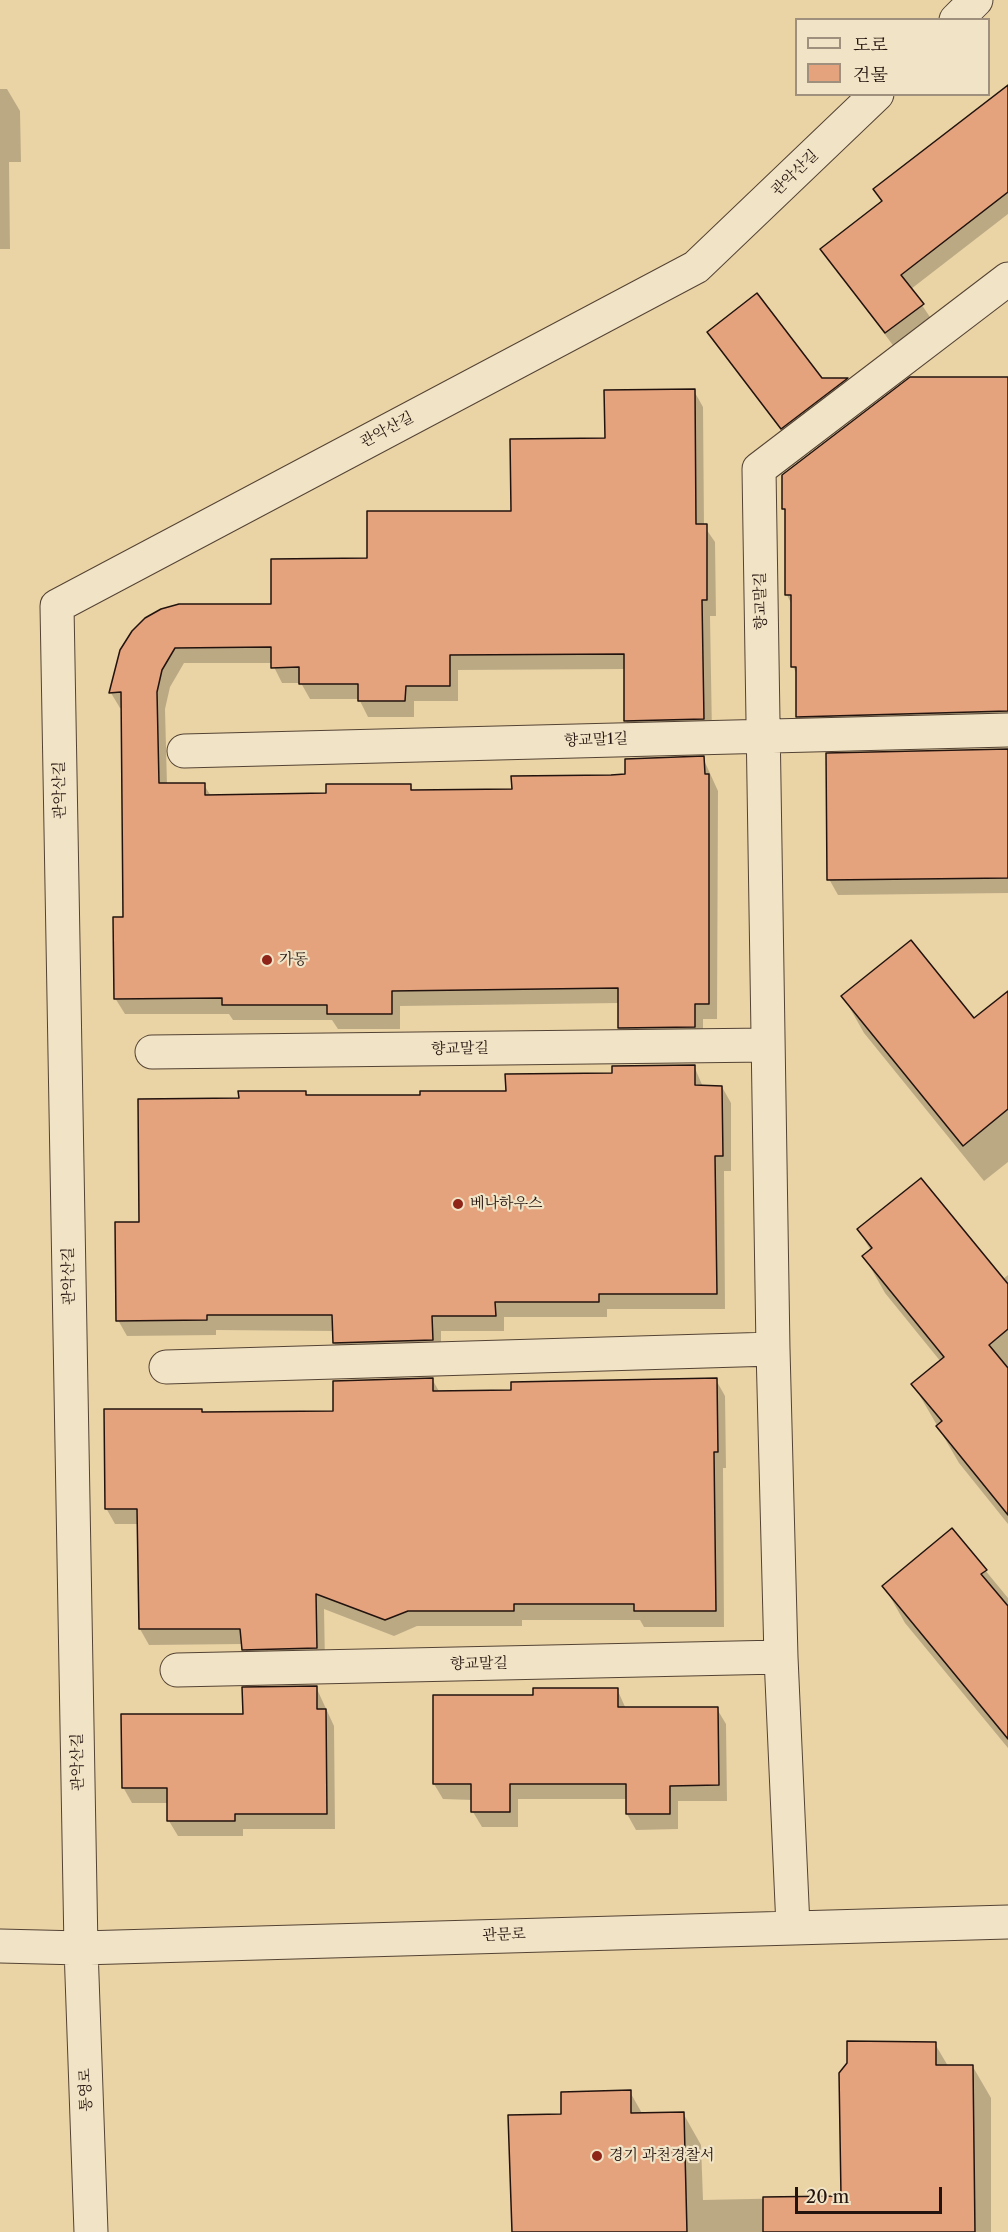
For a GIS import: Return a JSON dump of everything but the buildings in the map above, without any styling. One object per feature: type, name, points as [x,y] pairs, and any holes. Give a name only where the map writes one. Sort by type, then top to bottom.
[{"type":"street","points":[[958,18],[976,0]]},
{"type":"street","name":"관악산길","points":[[81,1948],[57,606],[696,267],[875,96]]},
{"type":"street","name":"향교말길","points":[[793,1927],[781,1657],[773,1349],[759,469],[1008,279]]},
{"type":"street","name":"향교말1길","points":[[184,751],[1008,730]]},
{"type":"street","name":"향교말길","points":[[152,1052],[768,1045]]},
{"type":"street","points":[[166,1367],[773,1349]]},
{"type":"street","name":"향교말길","points":[[177,1670],[781,1657]]},
{"type":"street","name":"관문로","points":[[0,1946],[81,1948],[1008,1922]]},
{"type":"street","name":"통영로","points":[[81,1948],[91,2232]]},
{"type":"place","name":"가동","points":[[267,960]]},
{"type":"place","name":"베나하우스","points":[[458,1204]]},
{"type":"place","name":"경기 과천경찰서","points":[[597,2156]]}]
